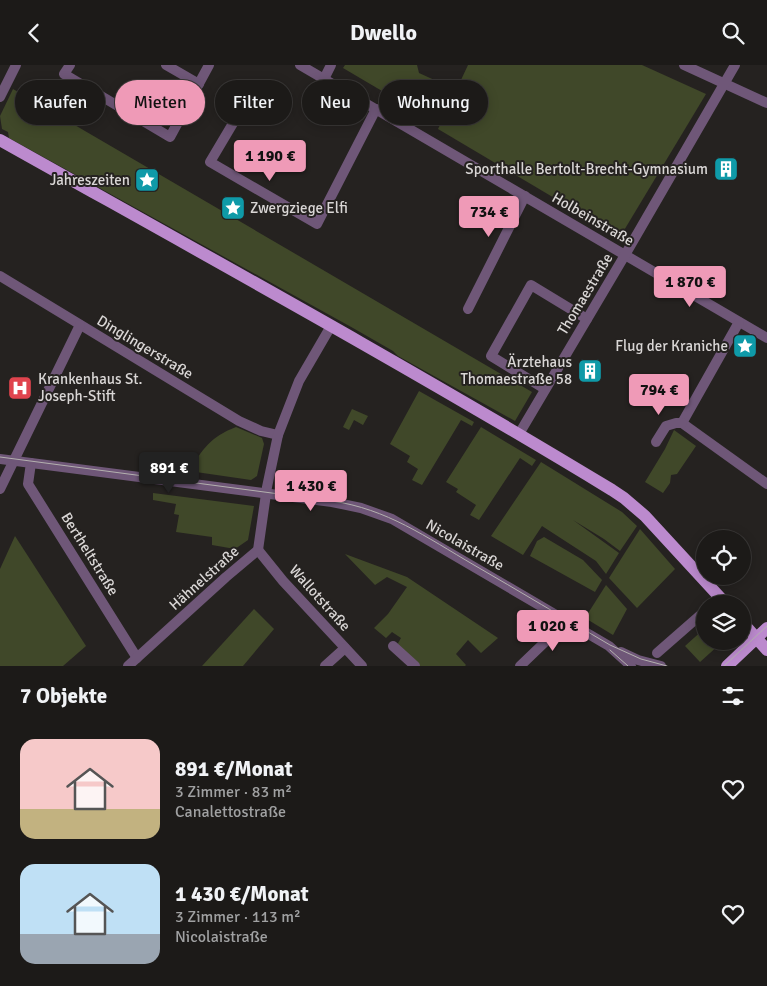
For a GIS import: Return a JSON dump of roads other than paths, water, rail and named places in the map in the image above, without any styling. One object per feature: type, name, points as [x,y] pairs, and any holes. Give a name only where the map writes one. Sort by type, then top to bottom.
[{"type":"main road","points":[[0,140],[331,326],[612,490],[636,507],[714,595]]},
{"type":"main road","points":[[727,666],[767,628]]},
{"type":"main road","points":[[751,631],[767,650]]},
{"type":"street","points":[[0,97],[16,65]]},
{"type":"street","points":[[70,65],[64,74],[115,104]]},
{"type":"street","points":[[166,65],[192,80]]},
{"type":"street","points":[[201,80],[209,65]]},
{"type":"street","name":"Holbeinstraße","points":[[300,65],[767,339]]},
{"type":"street","points":[[324,79],[331,65]]},
{"type":"street","points":[[684,65],[767,103]]},
{"type":"street","name":"Thomaestraße","points":[[519,434],[626,255],[735,65]]},
{"type":"street","points":[[232,125],[210,162],[317,224],[376,109]]},
{"type":"street","points":[[150,125],[170,137],[177,125]]},
{"type":"street","points":[[468,309],[525,196]]},
{"type":"street","name":"Dinglingerstraße","points":[[0,276],[239,421],[261,431],[278,435]]},
{"type":"street","points":[[546,389],[491,357],[531,285],[587,319]]},
{"type":"street","points":[[682,423],[739,322]]},
{"type":"street","points":[[0,489],[80,325]]},
{"type":"street","name":"Hähnelstraße","points":[[128,666],[258,549],[266,494],[278,435],[300,381],[331,326]]},
{"type":"street","points":[[656,442],[666,426],[682,423],[767,484]]},
{"type":"street","name":"Nicolaistraße","points":[[0,459],[332,502],[375,512],[407,528],[609,646],[631,666]]},
{"type":"street","name":"Bertheltstraße","points":[[31,463],[28,483],[136,658]]},
{"type":"street","name":"Wallotstraße","points":[[258,549],[275,572],[362,666]]},
{"type":"street","points":[[658,653],[696,619]]},
{"type":"street","points":[[520,666],[567,621]]},
{"type":"street","points":[[393,646],[416,666]]},
{"type":"street","points":[[609,646],[638,660],[661,666]]},
{"type":"street","points":[[325,666],[344,648]]},
{"type":"tram line","points":[[0,457],[332,501],[371,510],[406,525],[610,645],[641,659],[667,666]]},
{"type":"tram line","points":[[724,666],[767,626]]},
{"type":"tram line","points":[[610,650],[628,666]]},
{"type":"place","name":"Sporthalle Bertolt-Brecht-Gymnasium","points":[[726,169]]},
{"type":"place","name":"Jahreszeiten","points":[[147,180]]},
{"type":"place","name":"Zwergziege Elfi","points":[[233,208]]},
{"type":"place","name":"Flug der Kraniche","points":[[745,346]]},
{"type":"place","name":"Ärztehaus Thomaestraße 58","points":[[590,371]]},
{"type":"place","name":"Krankenhaus St. Joseph-Stift","points":[[20,388]]}]
